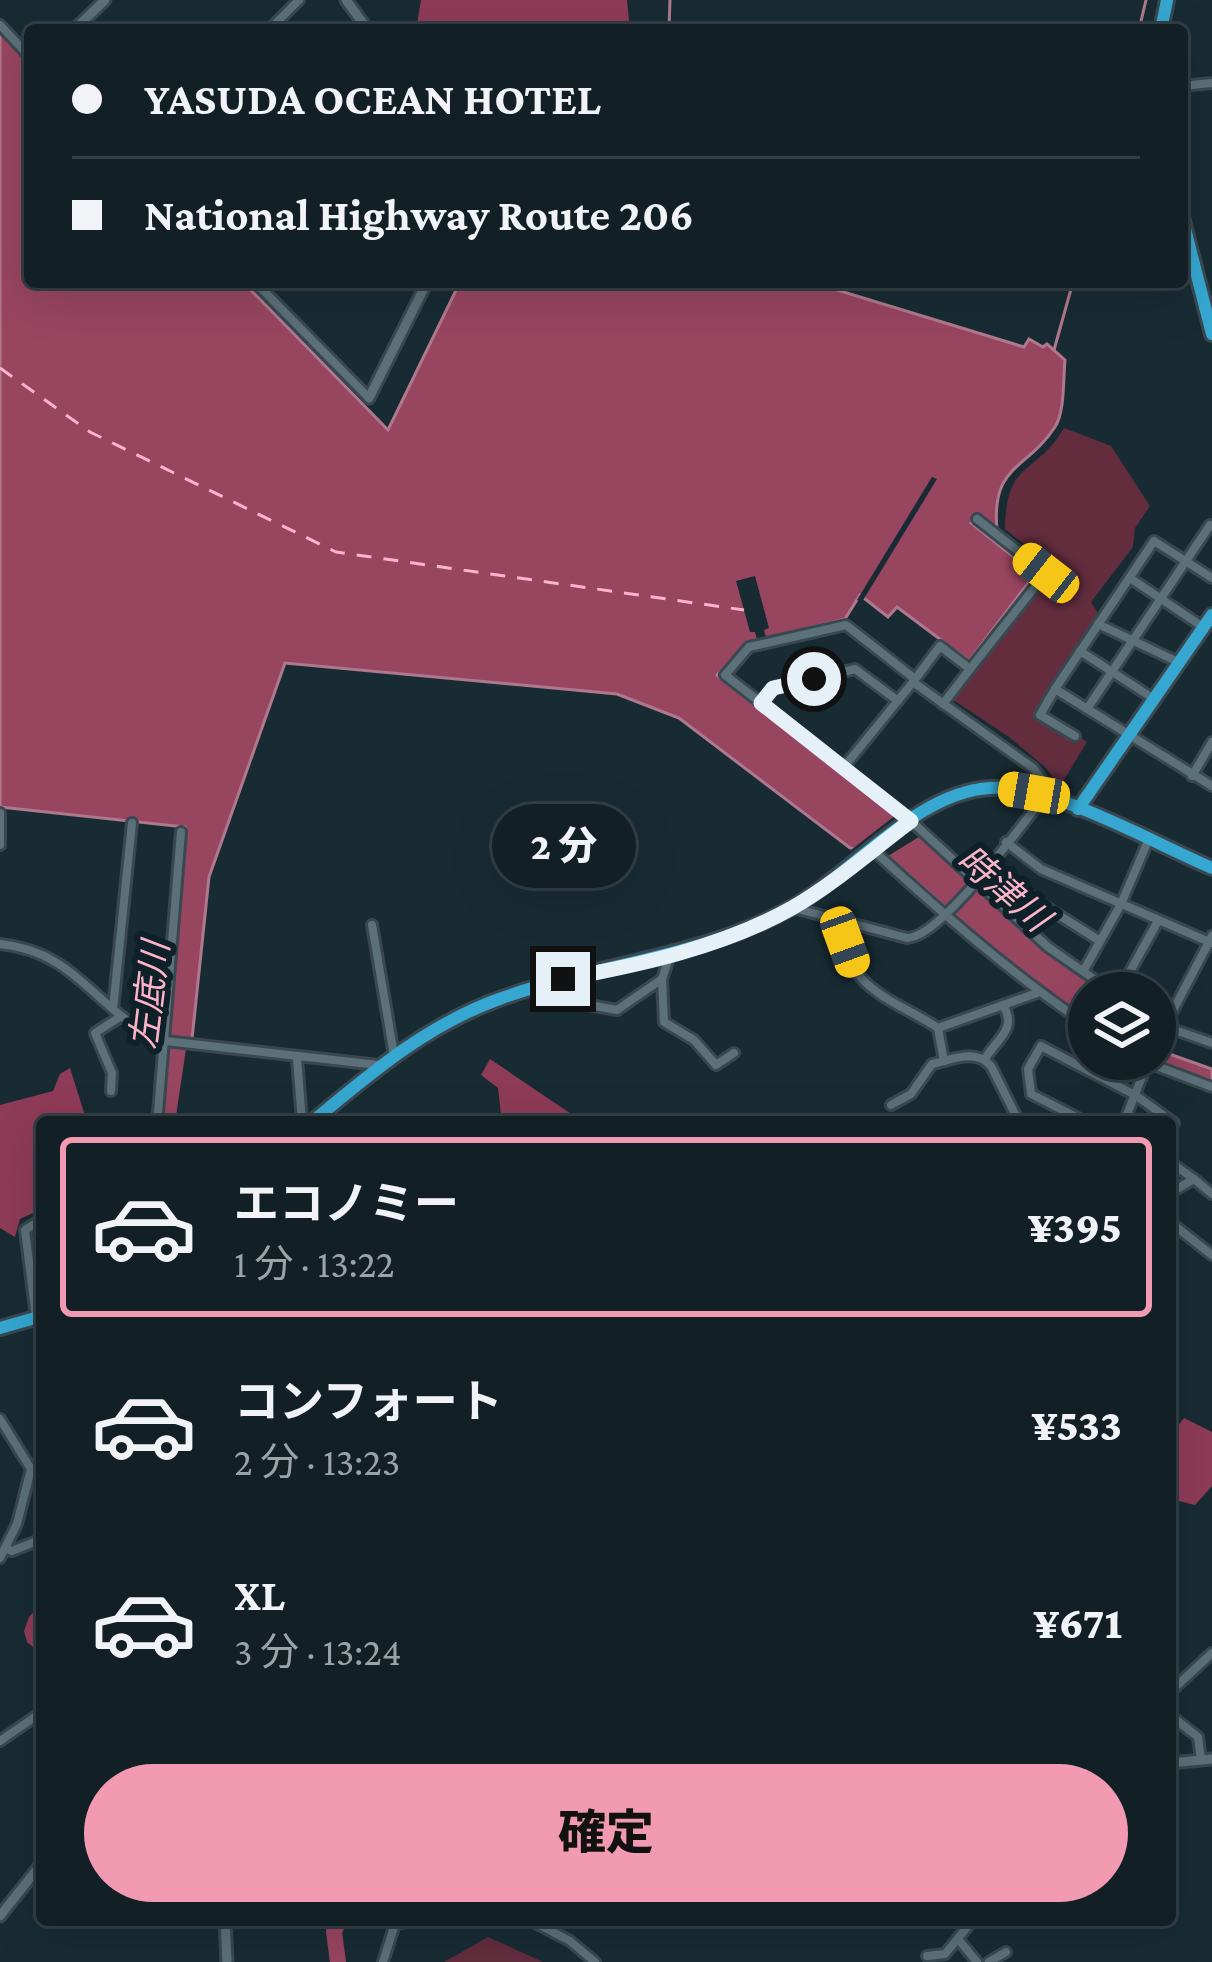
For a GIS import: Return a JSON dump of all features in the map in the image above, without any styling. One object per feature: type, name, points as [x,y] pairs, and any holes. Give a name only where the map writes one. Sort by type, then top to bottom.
[{"type":"highway","points":[[1188,244],[1212,334]]},
{"type":"highway","points":[[1078,809],[1208,621]]},
{"type":"highway","points":[[319,1116],[394,1055],[464,1014],[523,991],[670,955],[746,930],[792,908],[911,821],[954,796],[1007,788],[1045,796],[1212,868]]},
{"type":"highway","points":[[0,1328],[36,1318]]},
{"type":"street","points":[[80,24],[105,0]]},
{"type":"street","points":[[275,24],[299,0]]},
{"type":"street","points":[[0,25],[24,51]]},
{"type":"street","points":[[1194,269],[1212,266]]},
{"type":"street","points":[[261,288],[369,398],[425,288]]},
{"type":"street","points":[[943,704],[1046,573],[977,519]]},
{"type":"street","points":[[1087,710],[1210,525]]},
{"type":"street","points":[[1075,736],[1040,715],[1154,541],[1212,578]]},
{"type":"street","points":[[1130,578],[1161,600],[1208,621]]},
{"type":"street","points":[[1098,624],[1180,663]]},
{"type":"street","points":[[792,908],[916,938],[946,917],[975,880],[990,861],[1045,796],[1033,768],[943,704],[846,625],[749,647],[725,675],[911,821],[975,880],[1048,947],[1087,972]]},
{"type":"street","points":[[844,767],[940,646],[970,669]]},
{"type":"street","points":[[1080,651],[1155,699]]},
{"type":"street","points":[[761,703],[773,688],[855,669],[898,700]]},
{"type":"street","points":[[1055,689],[1212,786]]},
{"type":"street","points":[[1192,776],[1212,744]]},
{"type":"street","points":[[0,813],[0,845]]},
{"type":"street","points":[[111,1091],[112,1073],[95,1033],[116,1014],[132,823]]},
{"type":"street","points":[[158,1113],[181,832]]},
{"type":"street","points":[[1084,970],[1121,904],[1148,841]]},
{"type":"street","points":[[1006,842],[1041,869],[1211,940],[1176,997]]},
{"type":"street","points":[[873,850],[946,917],[1068,1012]]},
{"type":"street","points":[[990,861],[1038,902],[1100,941]]},
{"type":"street","points":[[1128,972],[1158,921]]},
{"type":"street","points":[[849,923],[845,942],[862,982],[938,1028],[1038,992]]},
{"type":"street","points":[[372,925],[394,1055]]},
{"type":"street","points":[[0,944],[49,955],[142,1033],[164,1040],[379,1066]]},
{"type":"street","points":[[576,976],[584,1004],[607,1011],[622,1009],[662,979],[670,955]]},
{"type":"street","points":[[662,979],[664,1022],[694,1040],[716,1065],[734,1053]]},
{"type":"street","points":[[985,1059],[1008,1032],[1003,1005]]},
{"type":"street","points":[[938,1028],[944,1061]]},
{"type":"street","points":[[1176,1031],[1212,1043]]},
{"type":"street","points":[[1072,1116],[1031,1094],[1028,1069],[1041,1046],[1135,1095],[1163,1116]]},
{"type":"street","points":[[891,1105],[911,1094],[932,1064],[965,1055],[985,1059]]},
{"type":"street","points":[[297,1058],[302,1116]]},
{"type":"street","points":[[985,1059],[1016,1116]]},
{"type":"street","points":[[1176,1073],[1212,1087]]},
{"type":"street","points":[[1126,1116],[1139,1080]]},
{"type":"street","points":[[1080,1116],[1082,1103]]},
{"type":"street","points":[[1176,1166],[1212,1194]]},
{"type":"street","points":[[1176,1190],[1194,1179]]},
{"type":"street","points":[[36,1223],[25,1230],[36,1298]]},
{"type":"street","points":[[1176,1227],[1212,1255]]},
{"type":"street","points":[[0,1419],[36,1469],[0,1558]]},
{"type":"street","points":[[7,1549],[36,1541]]},
{"type":"street","points":[[1176,1687],[1212,1654]]},
{"type":"street","points":[[0,1741],[36,1716]]},
{"type":"street","points":[[1176,1720],[1198,1737],[1207,1759],[1176,1762]]},
{"type":"street","points":[[0,1916],[36,1871]]},
{"type":"street","points":[[224,1926],[227,1962]]},
{"type":"street","points":[[383,1962],[394,1926]]},
{"type":"street","points":[[541,1926],[596,1962]]},
{"type":"street","points":[[927,1956],[945,1954],[968,1926]]},
{"type":"street","points":[[958,1939],[977,1962]]},
{"type":"street","points":[[989,1962],[1006,1952]]},
{"type":"shaded area","points":[[421,0],[627,0],[629,24],[417,24]]},
{"type":"shaded area","points":[[0,31],[24,56],[24,288],[249,288],[388,430],[457,288],[831,288],[1024,347],[1029,339],[1043,347],[1047,344],[1065,360],[1058,420],[1005,480],[999,492],[997,530],[977,514],[971,523],[1035,574],[969,661],[897,607],[888,617],[860,595],[845,619],[746,644],[717,675],[923,837],[1046,950],[1078,972],[1068,972],[1068,1005],[1027,979],[891,859],[850,848],[679,718],[617,694],[285,663],[209,877],[192,1039],[164,1036],[185,827],[0,807]]},
{"type":"shaded area","points":[[1064,428],[1111,446],[1150,506],[1135,528],[1133,547],[1091,602],[1098,613],[1039,709],[1087,742],[1060,786],[1009,737],[952,699],[1055,569],[1005,529],[1016,479]]},
{"type":"shaded area","points":[[1176,1056],[1212,1069],[1212,1081],[1176,1068]]},
{"type":"shaded area","points":[[490,1059],[574,1116],[494,1116],[501,1115],[498,1088],[481,1075]]},
{"type":"shaded area","points":[[70,1068],[85,1116],[36,1116],[36,1212],[20,1219],[15,1237],[0,1228],[0,1105],[53,1091],[60,1074]]},
{"type":"shaded area","points":[[1184,1418],[1212,1432],[1212,1486],[1195,1505],[1176,1500],[1176,1428]]},
{"type":"shaded area","points":[[36,1609],[36,1650],[24,1631]]},
{"type":"shaded area","points":[[488,1937],[543,1962],[444,1962]]},
{"type":"pier","points":[[932,477],[937,479],[862,602],[857,600]]},
{"type":"pier","points":[[755,576],[769,628],[764,630],[768,644],[759,647],[736,581]]},
{"type":"pier","points":[[896,815],[922,835],[880,861],[847,853]]},
{"type":"waterway","points":[[669,24],[670,0]]},
{"type":"waterway","points":[[1140,24],[1146,0]]},
{"type":"waterway","points":[[1054,350],[1071,288]]},
{"type":"waterway","name":"左底川","points":[[168,1116],[181,1028]]},
{"type":"waterway","name":"左底川","points":[[336,1926],[338,1962]]},
{"type":"ferry route","points":[[0,368],[90,432],[336,552],[744,610]]},
{"type":"route","points":[[563,979],[681,952],[746,930],[792,908],[911,821],[761,703],[773,688],[814,679]]},
{"type":"water label","name":"時津川","points":[[1004,888]]}]
